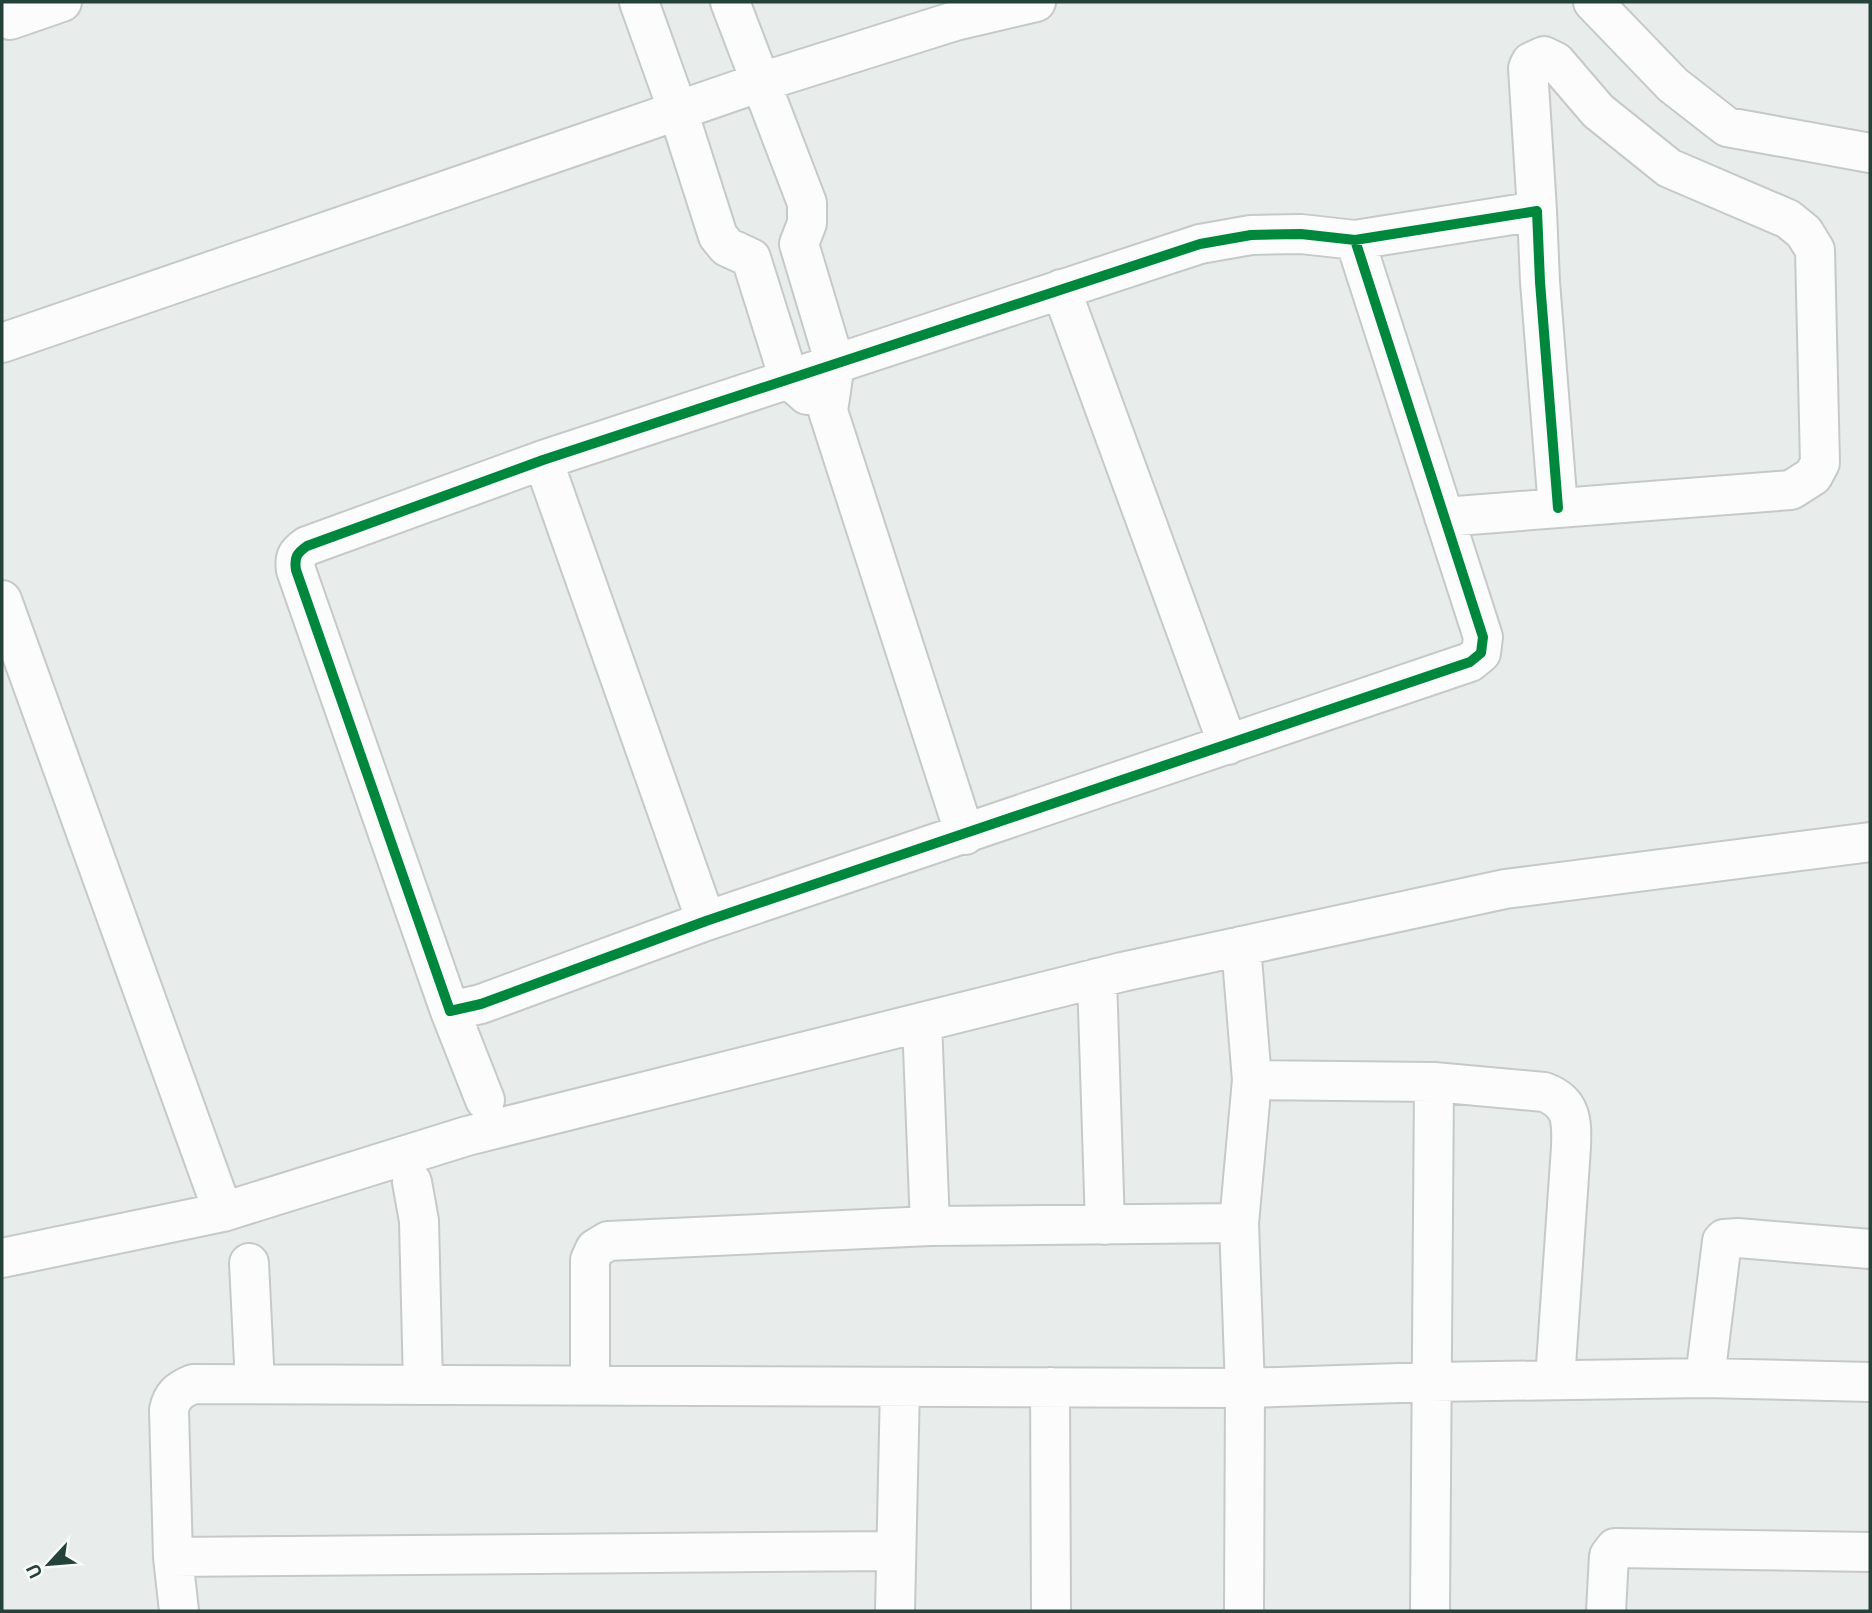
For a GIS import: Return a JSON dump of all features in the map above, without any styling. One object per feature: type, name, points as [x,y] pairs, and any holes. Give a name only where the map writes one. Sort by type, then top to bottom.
[{"type":"street","points":[[10,20],[62,2]]},
{"type":"street","points":[[639,2],[718,236],[727,247],[751,258],[799,244]]},
{"type":"street","points":[[730,2],[807,203],[807,223],[799,244],[835,364],[828,411],[965,835]]},
{"type":"street","points":[[2,343],[761,82],[955,20],[1037,2]]},
{"type":"street","points":[[1593,2],[1672,85],[1727,127],[1870,153]]},
{"type":"street","points":[[1444,517],[1791,490],[1813,476],[1820,463],[1815,250],[1804,232],[1788,219],[1669,168],[1598,111],[1556,62],[1544,56],[1531,62],[1528,68],[1540,282],[1558,508]]},
{"type":"street","points":[[485,1100],[450,1011],[298,577],[294,559],[307,545],[543,460],[1200,244],[1251,235],[1301,234],[1355,240],[1537,211]]},
{"type":"street","points":[[450,1011],[481,1004],[706,922],[1470,662],[1481,653],[1483,637],[1355,240]]},
{"type":"street","points":[[751,258],[789,379],[828,411]]},
{"type":"street","points":[[1061,289],[1228,745]]},
{"type":"street","points":[[543,460],[706,922]]},
{"type":"street","points":[[2,600],[223,1212]]},
{"type":"street","points":[[2,1258],[223,1212],[467,1136],[1097,978],[1505,889],[1870,842]]},
{"type":"street","points":[[1241,946],[1252,1080],[1239,1223],[1245,1388],[1244,1611]]},
{"type":"street","points":[[1097,978],[1105,1225]]},
{"type":"street","points":[[922,1021],[930,1226]]},
{"type":"street","points":[[1252,1080],[1434,1082],[1544,1092],[1555,1096],[1567,1110],[1572,1123],[1555,1380]]},
{"type":"street","points":[[1430,1611],[1434,1082]]},
{"type":"street","points":[[412,1182],[419,1221],[423,1385]]},
{"type":"street","points":[[590,1385],[590,1260],[595,1249],[608,1241],[930,1226],[1239,1223]]},
{"type":"street","points":[[1705,1378],[1724,1239],[1870,1249]]},
{"type":"street","points":[[250,1263],[256,1384]]},
{"type":"street","points":[[179,1611],[173,1557],[169,1410],[171,1400],[183,1388],[193,1384],[1245,1388],[1705,1378],[1870,1382]]},
{"type":"street","points":[[895,1611],[900,1387]]},
{"type":"street","points":[[1049,1387],[1051,1611]]},
{"type":"street","points":[[1606,1611],[1609,1556],[1615,1548],[1870,1552]]},
{"type":"street","points":[[173,1557],[895,1551]]},
{"type":"cycle path","points":[[1355,240],[1483,637],[1481,653],[1470,662],[706,921],[481,1004],[450,1011],[296,570],[297,556],[307,546],[543,460],[1200,244],[1251,235],[1301,234],[1355,240],[1537,211],[1558,508]]}]
